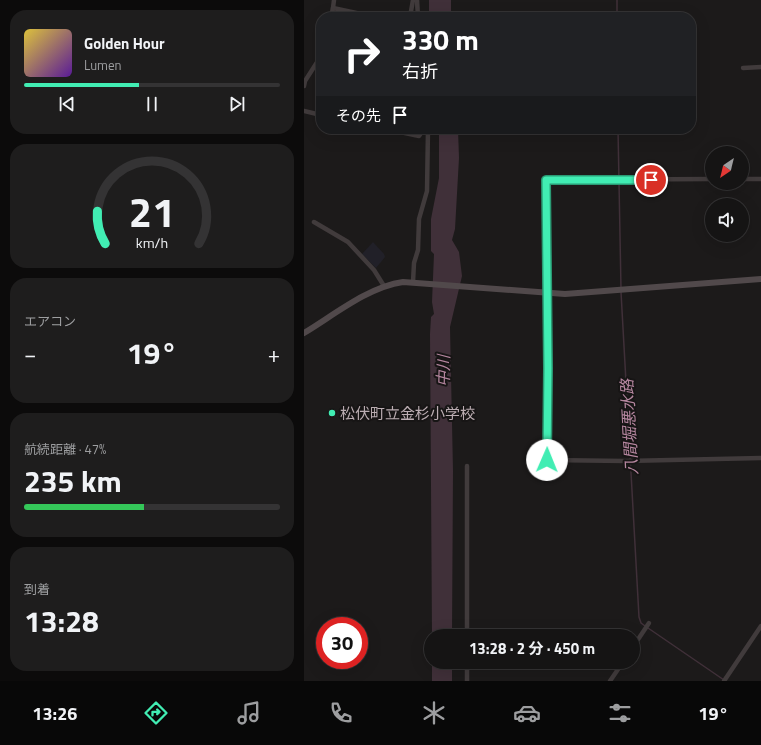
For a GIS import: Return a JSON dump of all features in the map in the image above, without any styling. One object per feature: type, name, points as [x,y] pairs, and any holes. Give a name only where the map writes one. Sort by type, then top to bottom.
[{"type":"street","points":[[332,12],[334,0]]},
{"type":"street","points":[[411,12],[414,0]]},
{"type":"street","points":[[417,0],[418,12]]},
{"type":"street","points":[[333,8],[352,12]]},
{"type":"street","points":[[304,86],[305,81],[316,66]]},
{"type":"street","points":[[743,68],[761,67]]},
{"type":"street","points":[[304,111],[316,114]]},
{"type":"street","points":[[410,134],[419,136],[420,134]]},
{"type":"street","points":[[414,282],[414,263],[418,250],[419,219],[427,191],[428,134]]},
{"type":"street","points":[[705,179],[546,180],[546,293],[548,368],[547,460],[626,461],[761,458]]},
{"type":"street","points":[[749,179],[761,179]]},
{"type":"street","points":[[314,222],[348,242],[374,270],[384,286]]},
{"type":"street","points":[[304,333],[370,293],[384,286],[394,284],[414,282],[566,294],[761,279]]},
{"type":"street","points":[[467,466],[467,629]]},
{"type":"street","points":[[640,636],[649,623]]},
{"type":"street","points":[[724,681],[761,626]]},
{"type":"street","points":[[467,669],[467,681]]},
{"type":"street","points":[[610,681],[618,669]]},
{"type":"shaded area","points":[[373,242],[385,257],[376,268],[362,254]]},
{"type":"water","points":[[429,0],[451,0],[451,12],[429,12]]},
{"type":"water","name":"中川","points":[[439,134],[458,134],[459,158],[455,229],[452,240],[459,252],[462,276],[450,327],[453,471],[452,629],[432,629],[430,334],[431,317],[434,314],[432,302],[434,254],[431,251],[431,219],[439,178]]},
{"type":"water","points":[[432,669],[452,669],[452,681],[432,681]]},
{"type":"waterway","name":"八間堀悪水路","points":[[617,0],[617,12]]},
{"type":"waterway","name":"八間堀悪水路","points":[[618,134],[621,289]]},
{"type":"waterway","name":"八間堀悪水路","points":[[621,292],[639,617],[641,623],[645,626]]},
{"type":"waterway","name":"八間堀悪水路","points":[[648,628],[724,680]]},
{"type":"place","name":"松伏町立金杉小学校","points":[[332,413]]},
{"type":"route","points":[[547,460],[548,368],[546,293],[546,180],[651,180]]}]
